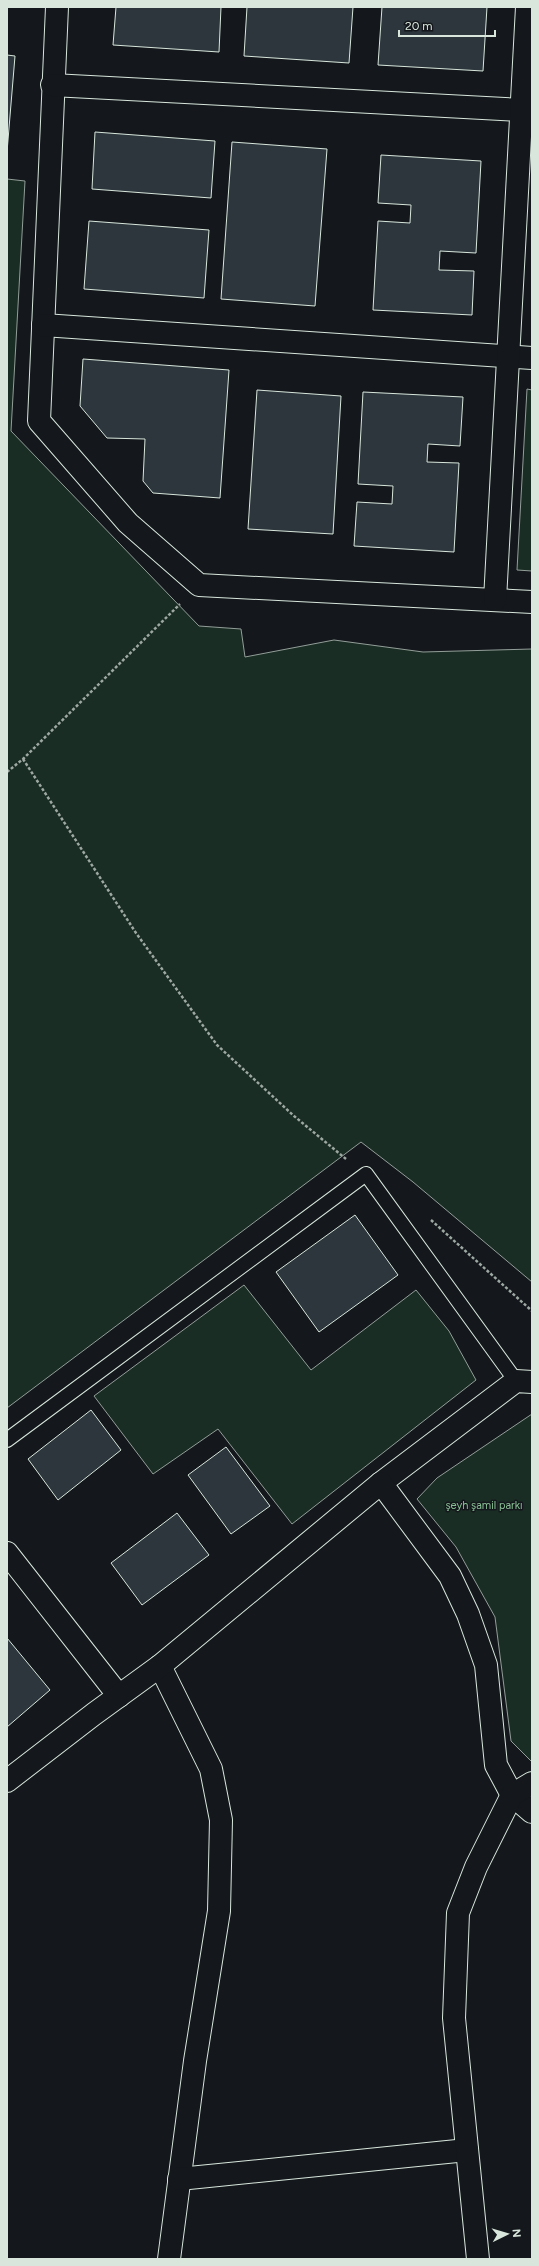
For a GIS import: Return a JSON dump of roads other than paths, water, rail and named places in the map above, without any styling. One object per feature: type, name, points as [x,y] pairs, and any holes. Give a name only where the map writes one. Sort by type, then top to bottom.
[{"type":"street","points":[[57,7],[52,85],[39,421],[128,523],[198,585],[532,602]]},
{"type":"street","points":[[496,600],[527,7]]},
{"type":"street","points":[[52,85],[522,110]]},
{"type":"street","points":[[43,325],[532,358]]},
{"type":"street","points":[[7,1782],[160,1666],[381,1483],[524,1381]]},
{"type":"street","points":[[381,1483],[450,1576],[468,1614],[486,1665],[496,1765],[512,1795],[532,1812]]},
{"type":"street","points":[[7,1553],[119,1696]]},
{"type":"street","points":[[160,1666],[211,1769],[221,1820],[219,1911],[195,2061],[169,2259]]},
{"type":"street","points":[[478,2259],[454,2018],[458,1913],[476,1867],[512,1795],[532,1783]]},
{"type":"street","points":[[179,2179],[467,2150]]},
{"type":"lane","points":[[7,1440],[366,1174],[524,1381]]},
{"type":"park label","name":"şeyh şamil parkı","points":[[484,1505]]}]
